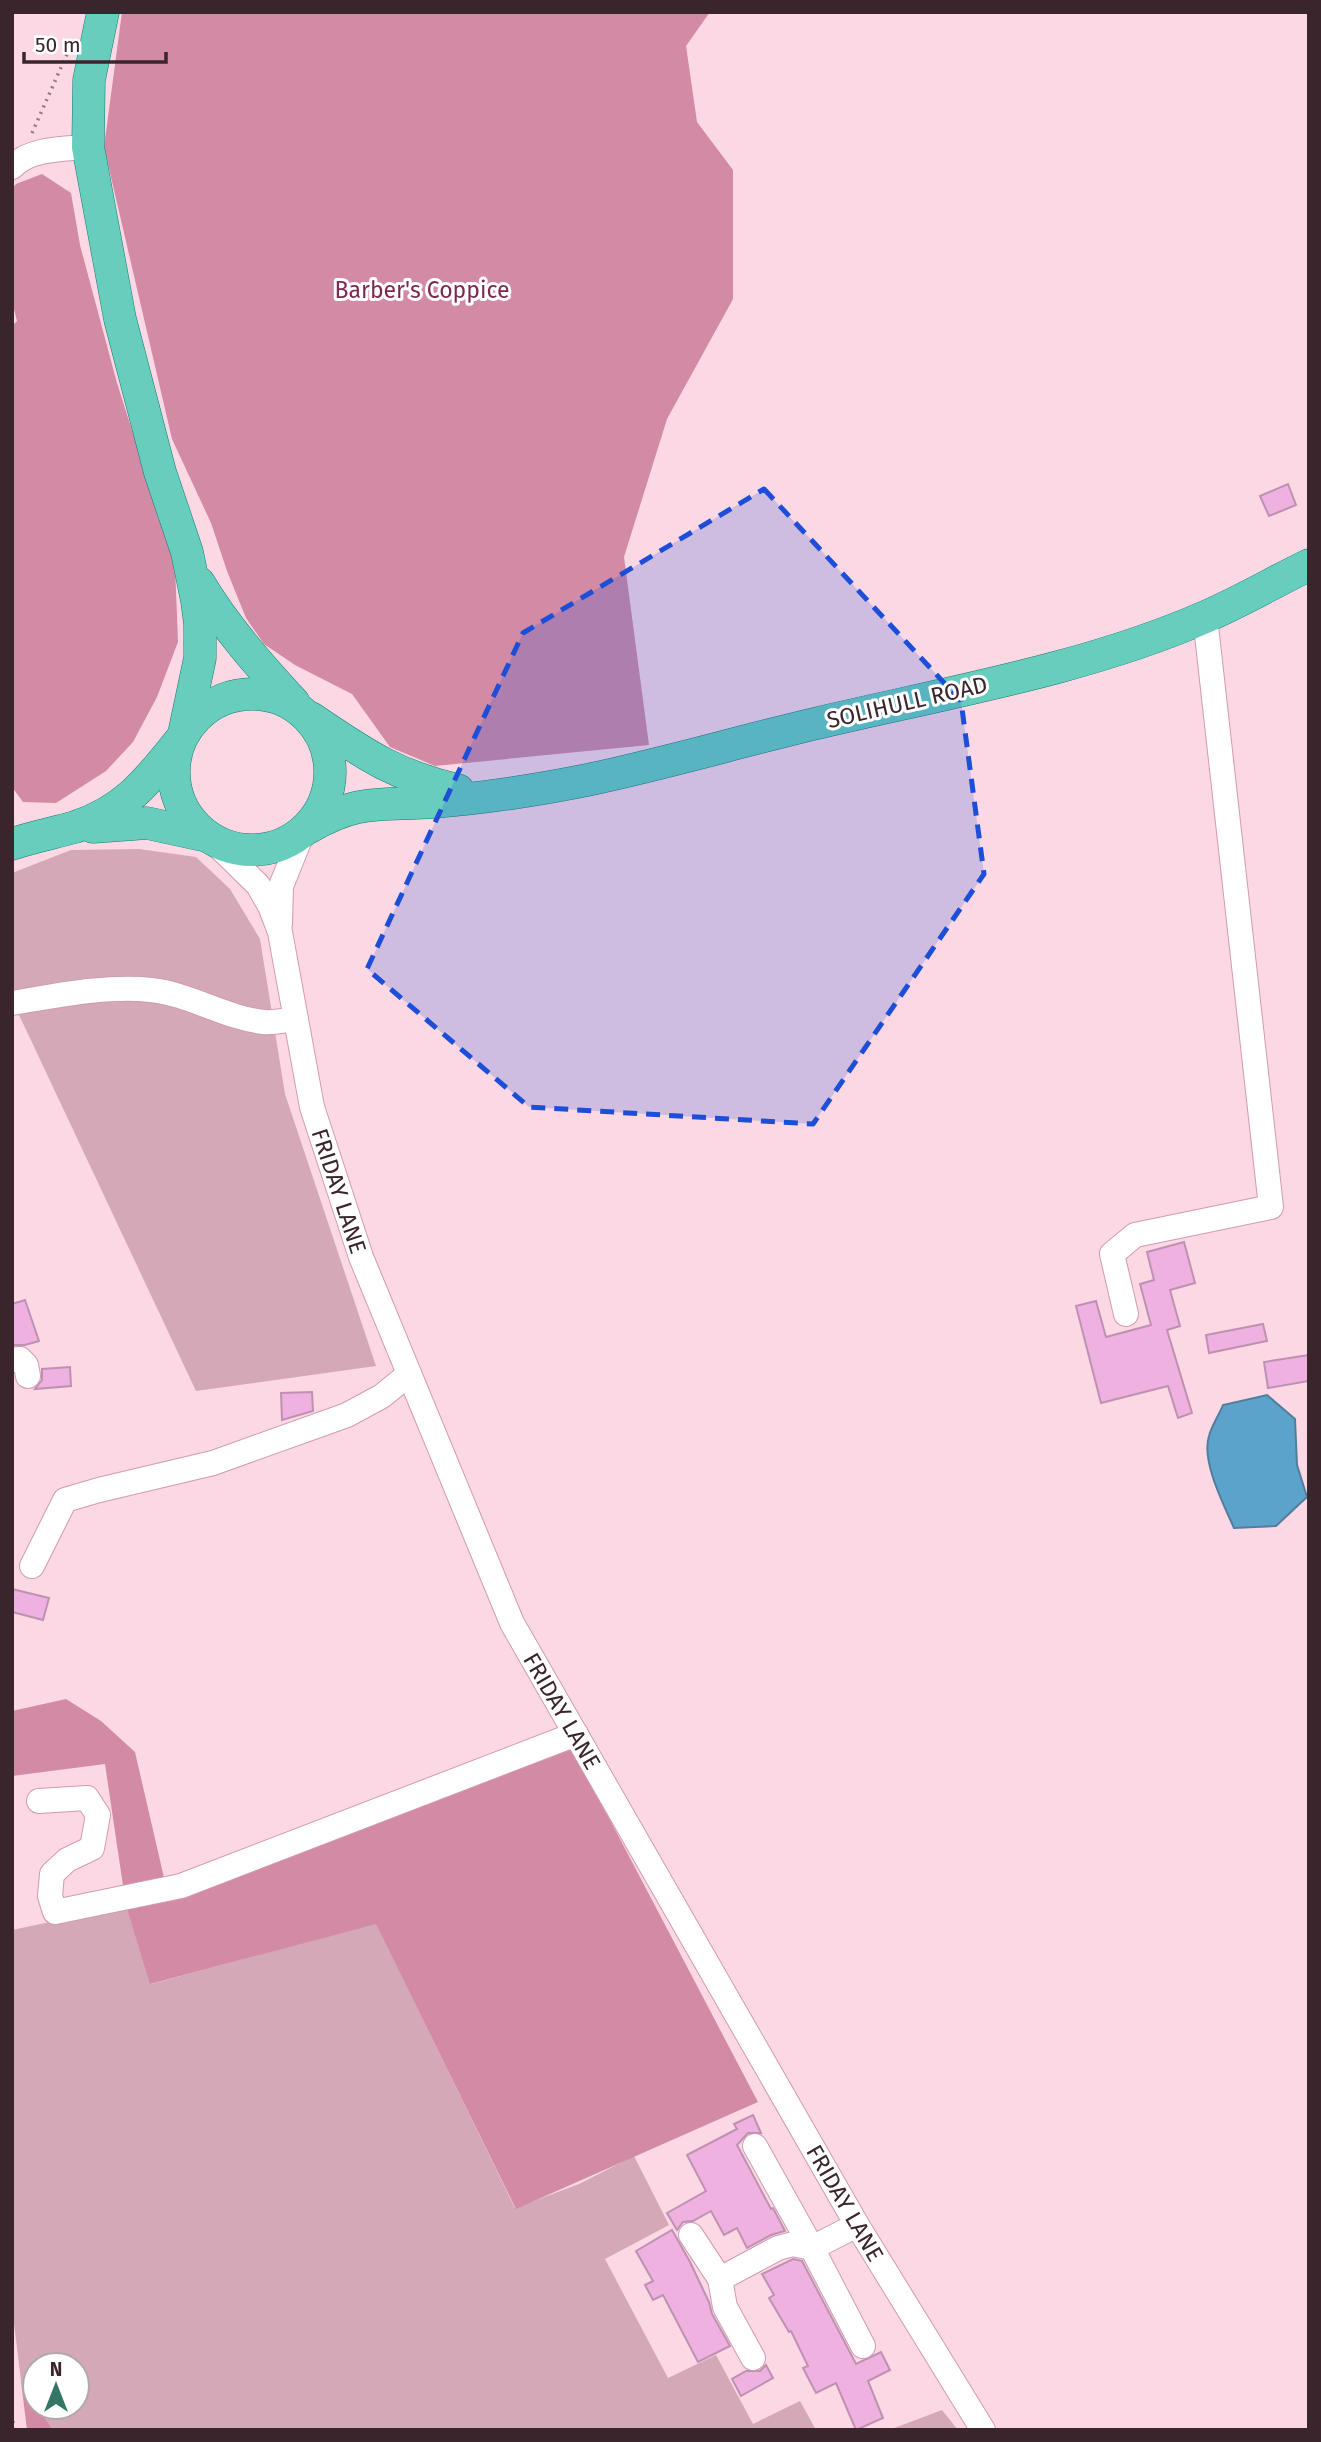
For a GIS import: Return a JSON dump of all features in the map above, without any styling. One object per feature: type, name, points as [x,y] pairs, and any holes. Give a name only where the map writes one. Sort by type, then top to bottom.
[{"type":"main road","points":[[103,12],[89,80],[88,147],[120,319],[160,472],[191,570],[200,624],[200,657],[175,763],[178,796],[191,823],[208,838]]},
{"type":"main road","name":"SOLIHULL ROAD","points":[[305,831],[326,818],[359,806],[433,802],[590,779],[1048,670],[1126,646],[1205,617],[1309,565]]},
{"type":"main road","points":[[15,836],[147,823],[243,848],[260,849],[286,843],[305,831],[323,806],[329,791],[330,775],[326,746],[302,710],[226,627],[191,570]]},
{"type":"main road","points":[[57,832],[97,819],[125,802],[147,782],[181,736],[207,708],[219,701],[263,694],[302,710]]},
{"type":"main road","name":"SOLIHULL ROAD","points":[[302,710],[392,769],[436,785],[491,795]]},
{"type":"street","points":[[17,162],[52,151],[88,147]]},
{"type":"street","points":[[1126,1314],[1112,1254],[1135,1235],[1272,1207],[1205,617]]},
{"type":"street","name":"FRIDAY LANE","points":[[280,932],[281,886],[305,831]]},
{"type":"street","name":"FRIDAY LANE","points":[[208,838],[258,886],[270,906],[280,932],[312,1107],[361,1256],[512,1623],[857,2225],[984,2430]]},
{"type":"street","points":[[12,1003],[122,989],[153,990],[247,1019],[267,1023],[296,1019]]},
{"type":"street","points":[[32,1566],[65,1500],[213,1463],[346,1415],[382,1395],[409,1374]]},
{"type":"street","points":[[39,1801],[87,1798],[98,1815],[92,1848],[67,1860],[52,1874],[50,1896],[55,1912],[181,1886],[576,1734]]},
{"type":"street","points":[[755,2146],[863,2346]]},
{"type":"street","points":[[720,2280],[778,2248],[793,2244],[812,2248],[857,2225]]},
{"type":"street","points":[[691,2235],[720,2280],[725,2307],[753,2358]]},
{"type":"path","points":[[17,162],[70,46]]},
{"type":"path","points":[[12,2414],[14,2430]]},
{"type":"highlighted area","points":[[764,489],[961,701],[984,874],[813,1124],[529,1107],[367,969],[523,633]]},
{"type":"shaded area","points":[[139,849],[196,857],[230,889],[260,939],[285,1094],[376,1366],[196,1391],[12,1000],[12,873],[71,850]]},
{"type":"shaded area","points":[[126,1906],[151,1984],[376,1923],[515,2208],[579,2184],[634,2156],[669,2225],[605,2259],[668,2378],[716,2355],[753,2424],[800,2401],[816,2430],[53,2430],[47,2421],[91,2421],[91,2351],[21,2351],[21,2381],[12,2307],[12,1930]]},
{"type":"shaded area","points":[[942,2410],[958,2430],[889,2430]]},
{"type":"green space","name":"Barber's Coppice","points":[[122,12],[710,12],[686,46],[697,122],[733,170],[733,299],[667,419],[624,557],[649,745],[435,766],[390,747],[352,694],[295,665],[264,644],[246,618],[211,523],[172,439],[104,147]]},
{"type":"green space","points":[[42,174],[71,193],[80,245],[117,383],[175,566],[178,642],[157,697],[133,742],[106,771],[56,803],[23,802],[12,787],[12,326],[17,321],[12,301],[12,189],[16,184]]},
{"type":"green space","points":[[66,1699],[101,1721],[135,1752],[165,1882],[560,1731],[610,1820],[758,2102],[516,2209],[376,1924],[150,1984],[126,1906],[105,1764],[12,1776],[12,1711]]},
{"type":"green space","points":[[26,2421],[47,2421],[53,2430],[27,2430]]},
{"type":"water","points":[[1267,1395],[1295,1419],[1297,1465],[1307,1497],[1276,1526],[1234,1528],[1211,1470],[1207,1446],[1209,1436],[1223,1405]]},
{"type":"building","points":[[1288,484],[1296,505],[1269,516],[1260,496]]},
{"type":"building","points":[[1184,1242],[1195,1283],[1170,1290],[1180,1326],[1167,1330],[1192,1413],[1178,1418],[1168,1386],[1101,1403],[1076,1306],[1096,1301],[1106,1337],[1151,1325],[1140,1284],[1154,1280],[1147,1252]]},
{"type":"building","points":[[25,1300],[39,1341],[12,1345],[12,1304]]},
{"type":"building","points":[[1263,1324],[1267,1341],[1209,1353],[1206,1335]]},
{"type":"building","points":[[1309,1355],[1309,1381],[1268,1388],[1264,1362]]},
{"type":"building","points":[[70,1367],[71,1386],[35,1389],[42,1380],[42,1369]]},
{"type":"building","points":[[312,1392],[313,1411],[282,1420],[281,1393]]},
{"type":"building","points":[[12,1589],[49,1598],[43,1620],[12,1612]]},
{"type":"building","points":[[753,2115],[761,2133],[748,2133],[737,2145],[785,2231],[747,2248],[737,2228],[724,2235],[711,2211],[693,2221],[683,2222],[677,2230],[667,2213],[706,2191],[687,2155],[737,2129],[734,2124]]},
{"type":"building","points":[[672,2230],[730,2346],[698,2362],[663,2295],[653,2300],[645,2285],[653,2281],[636,2251]]},
{"type":"building","points":[[793,2259],[802,2261],[856,2364],[881,2352],[890,2370],[868,2381],[883,2418],[856,2430],[836,2383],[816,2393],[803,2368],[808,2366],[791,2331],[789,2332],[769,2298],[774,2295],[762,2274]]},
{"type":"building","points":[[766,2365],[773,2378],[741,2396],[732,2379],[746,2371],[760,2371]]}]
